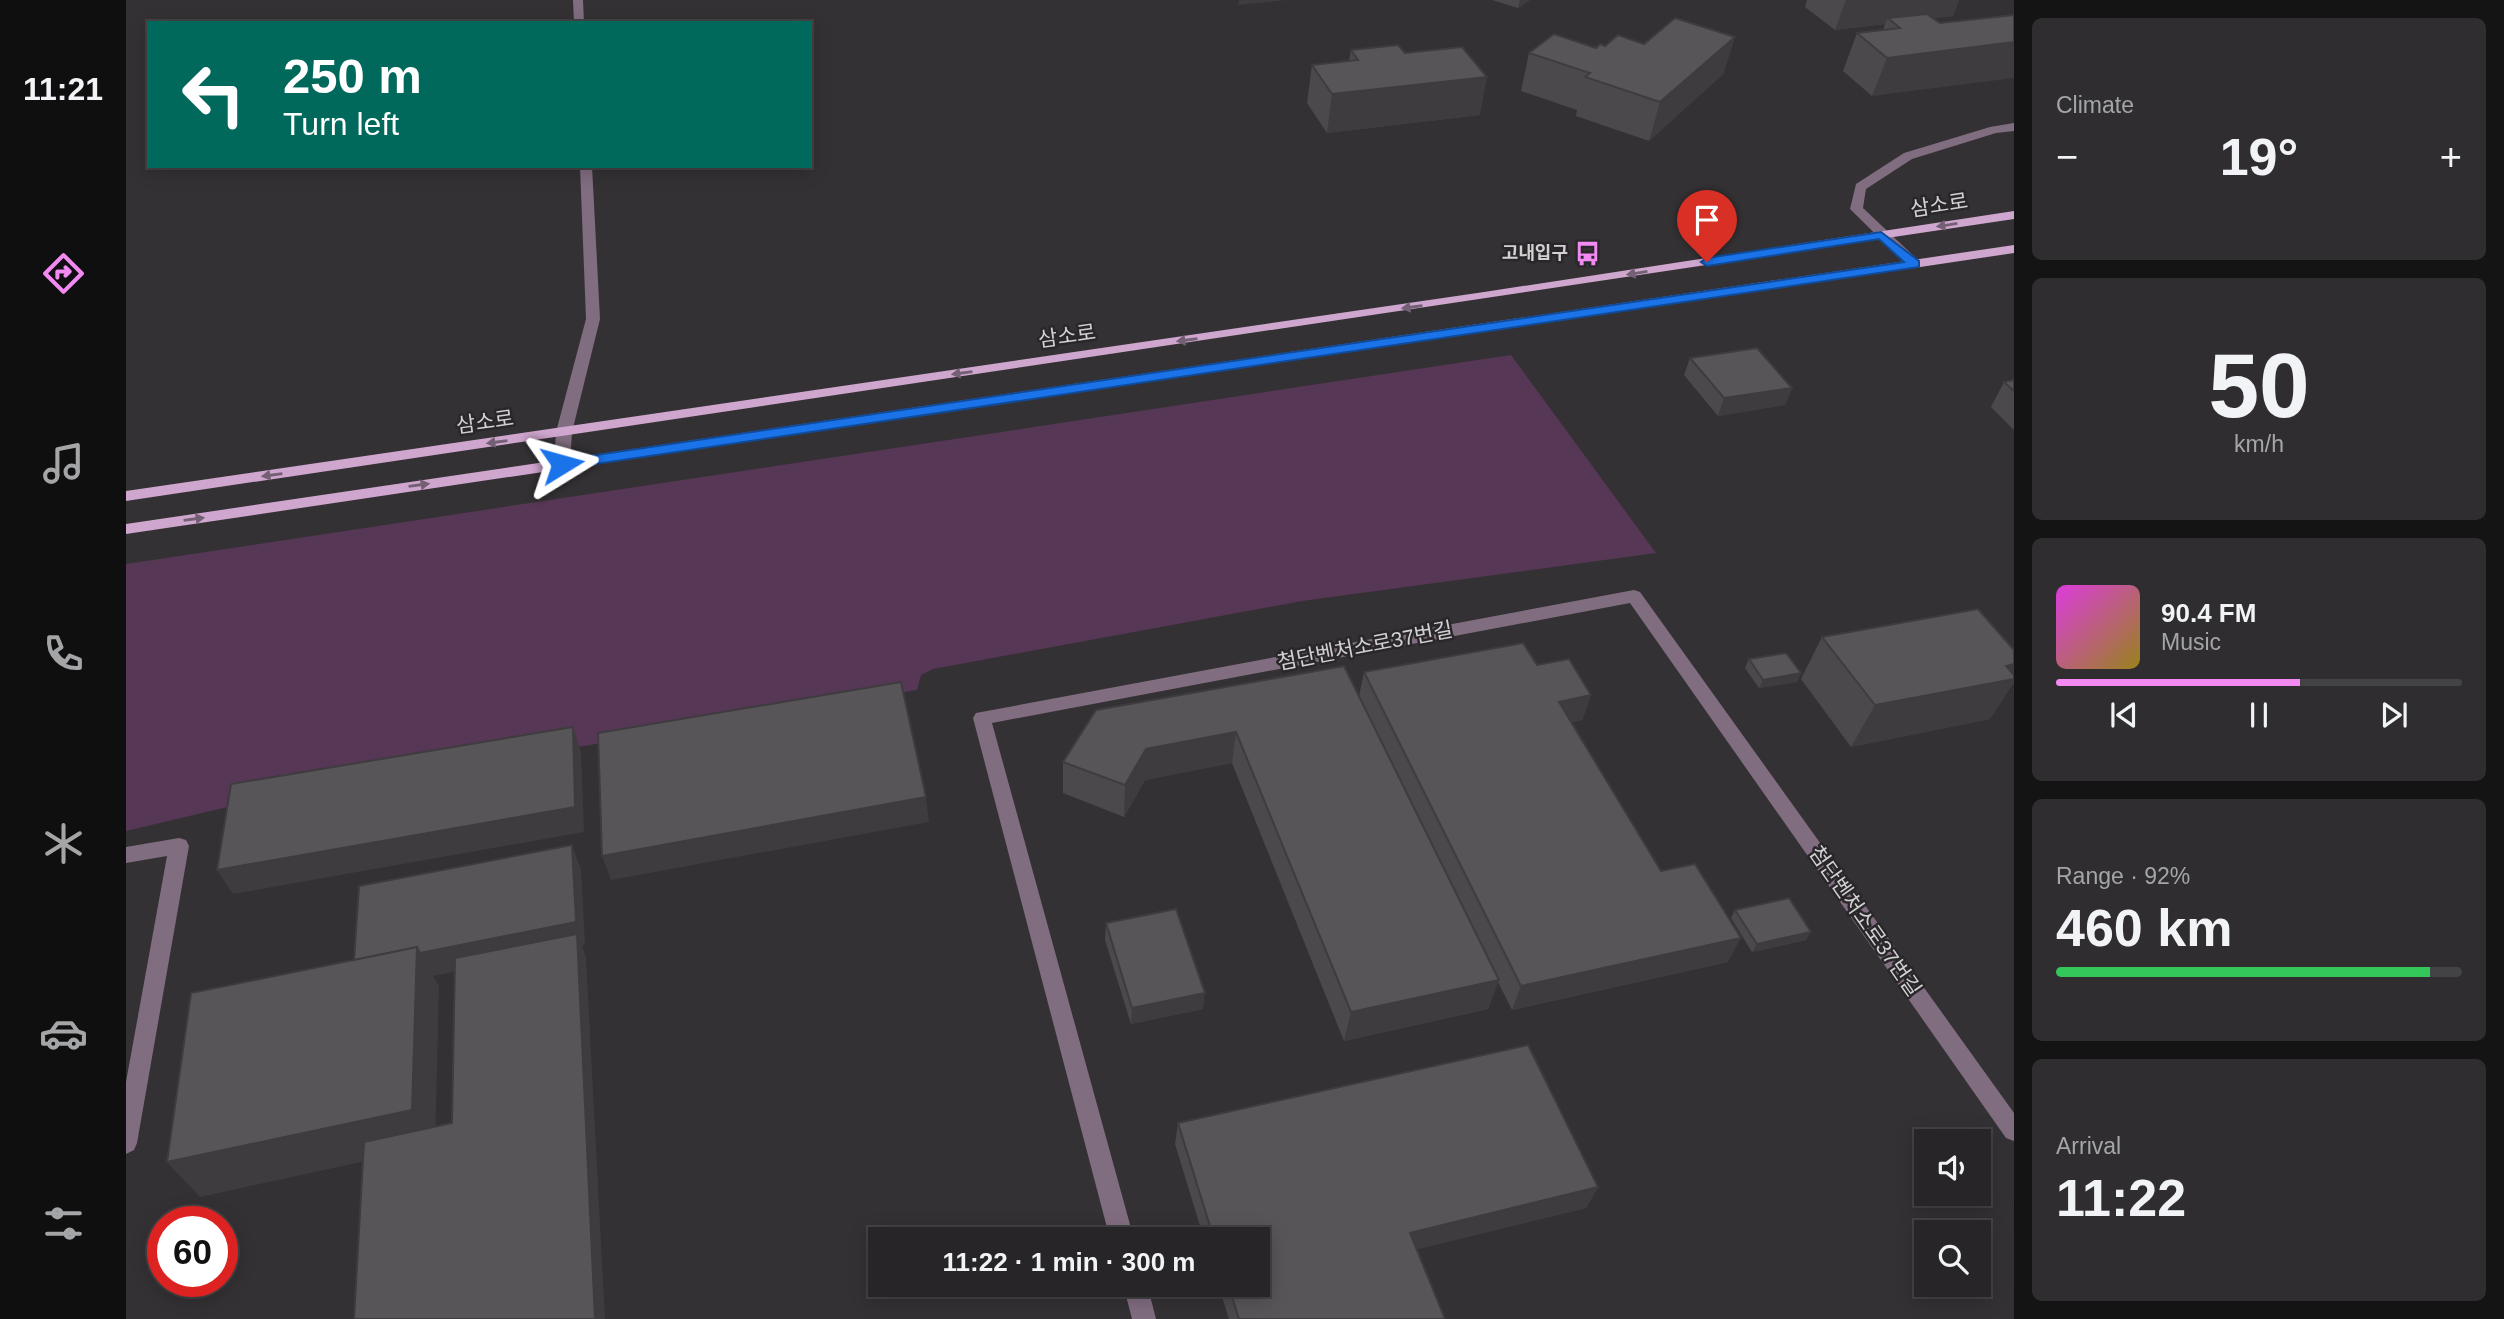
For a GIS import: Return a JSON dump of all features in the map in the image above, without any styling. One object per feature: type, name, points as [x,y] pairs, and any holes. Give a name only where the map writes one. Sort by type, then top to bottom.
[{"type":"main road","name":"삼소로","points":[[126,496],[2014,215]]},
{"type":"main road","points":[[126,528],[2014,249]]},
{"type":"street","points":[[578,0],[579,21]]},
{"type":"street","points":[[1914,264],[1856,209],[1860,187],[1908,156],[1994,130],[2014,128]]},
{"type":"street","points":[[562,464],[564,432],[593,319],[586,168]]},
{"type":"street","name":"첨단벤처소로37번길","points":[[1119,1227],[982,718],[1634,596],[2014,1131]]},
{"type":"street","points":[[126,855],[179,846],[126,1143]]},
{"type":"street","points":[[1138,1297],[1144,1319]]},
{"type":"shaded area","points":[[1511,355],[1656,553],[1302,601],[933,669],[921,675],[917,690],[240,804],[126,831],[126,564]]},
{"type":"building","points":[[1927,14],[1940,23],[2014,15],[2014,42],[1887,58],[1857,33],[1900,28],[1888,18]]},
{"type":"building","points":[[1675,18],[1735,37],[1660,102],[1585,77],[1590,73],[1529,53],[1554,34],[1596,48],[1600,44],[1605,46],[1618,35],[1644,44]]},
{"type":"building","points":[[1398,45],[1405,53],[1462,47],[1487,77],[1332,94],[1312,65],[1358,60],[1351,50]]},
{"type":"building","points":[[1757,348],[1792,388],[1724,398],[1690,358]]},
{"type":"building","points":[[2014,380],[2014,391],[2004,382]]},
{"type":"building","points":[[1978,609],[2014,650],[2014,664],[2006,666],[2014,679],[1875,705],[1822,637]]},
{"type":"building","points":[[1523,643],[1537,665],[1569,659],[1591,695],[1559,702],[1661,871],[1695,864],[1741,938],[1521,986],[1364,672]]},
{"type":"building","points":[[1786,653],[1801,673],[1763,680],[1749,659]]},
{"type":"building","points":[[1344,666],[1499,980],[1351,1012],[1236,732],[1146,749],[1125,785],[1063,762],[1096,710]]},
{"type":"building","points":[[901,682],[926,797],[602,856],[598,733]]},
{"type":"building","points":[[573,727],[575,807],[217,870],[231,784]]},
{"type":"building","points":[[572,845],[576,922],[420,953],[417,947],[354,960],[359,886]]},
{"type":"building","points":[[1789,898],[1811,932],[1757,944],[1735,910]]},
{"type":"building","points":[[1176,909],[1205,993],[1132,1008],[1106,923]]},
{"type":"building","points":[[577,934],[595,1319],[354,1319],[364,1142],[452,1123],[455,958]]},
{"type":"building","points":[[417,947],[412,1110],[167,1162],[191,993]]},
{"type":"building","points":[[1528,1045],[1598,1187],[1410,1233],[1445,1319],[1239,1319],[1232,1297],[1270,1297],[1270,1227],[1210,1227],[1178,1123]]},
{"type":"place","name":"고내입구","points":[[1588,253]]},
{"type":"route","points":[[562,464],[1914,264],[1881,235],[1707,262]]}]
